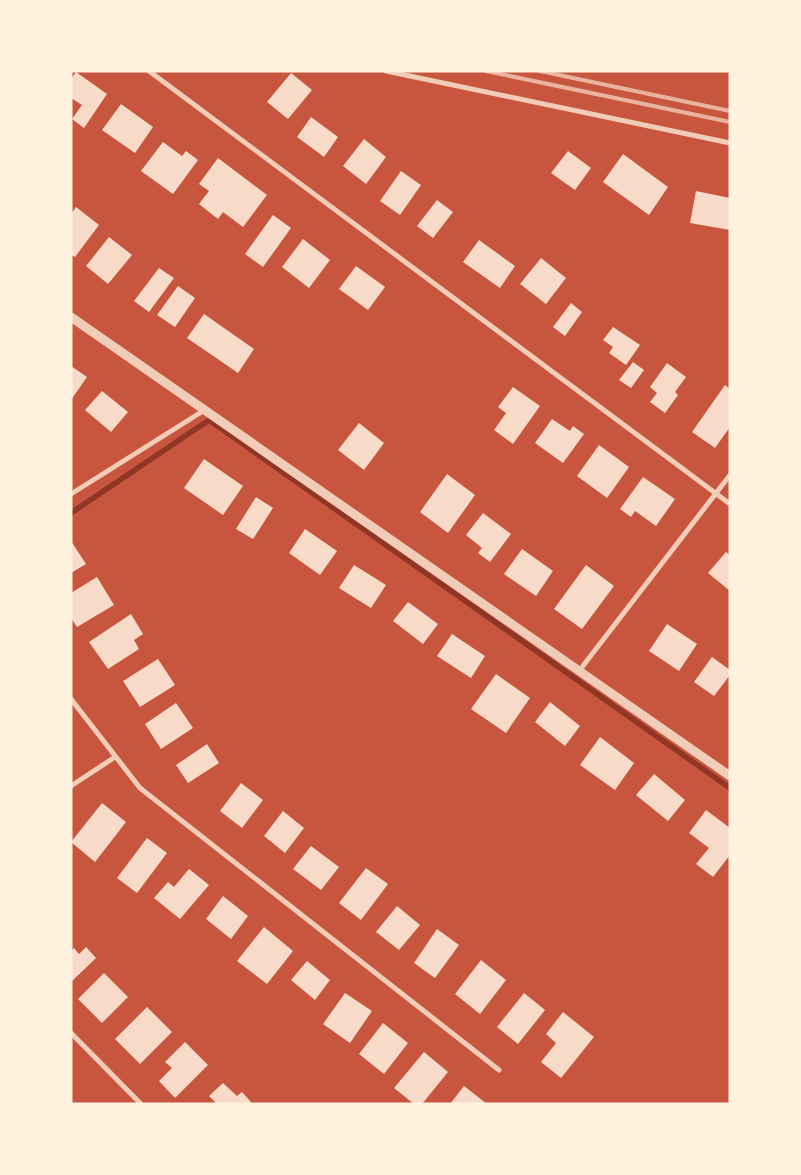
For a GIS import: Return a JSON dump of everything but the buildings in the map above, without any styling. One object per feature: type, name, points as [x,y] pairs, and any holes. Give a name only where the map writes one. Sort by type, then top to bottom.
[{"type":"street","points":[[149,71],[730,504]]},
{"type":"street","points":[[386,71],[730,143]]},
{"type":"street","points":[[71,317],[203,411],[730,776]]},
{"type":"street","points":[[71,494],[203,411]]},
{"type":"street","points":[[580,671],[730,475]]},
{"type":"street","points":[[71,699],[140,788],[499,1070]]},
{"type":"street","points":[[71,786],[115,757]]},
{"type":"street","points":[[71,1033],[141,1104]]},
{"type":"waterway","points":[[71,513],[209,420],[730,788]]},
{"type":"railway","points":[[486,71],[730,122]]},
{"type":"railway","points":[[540,71],[730,111]]}]
